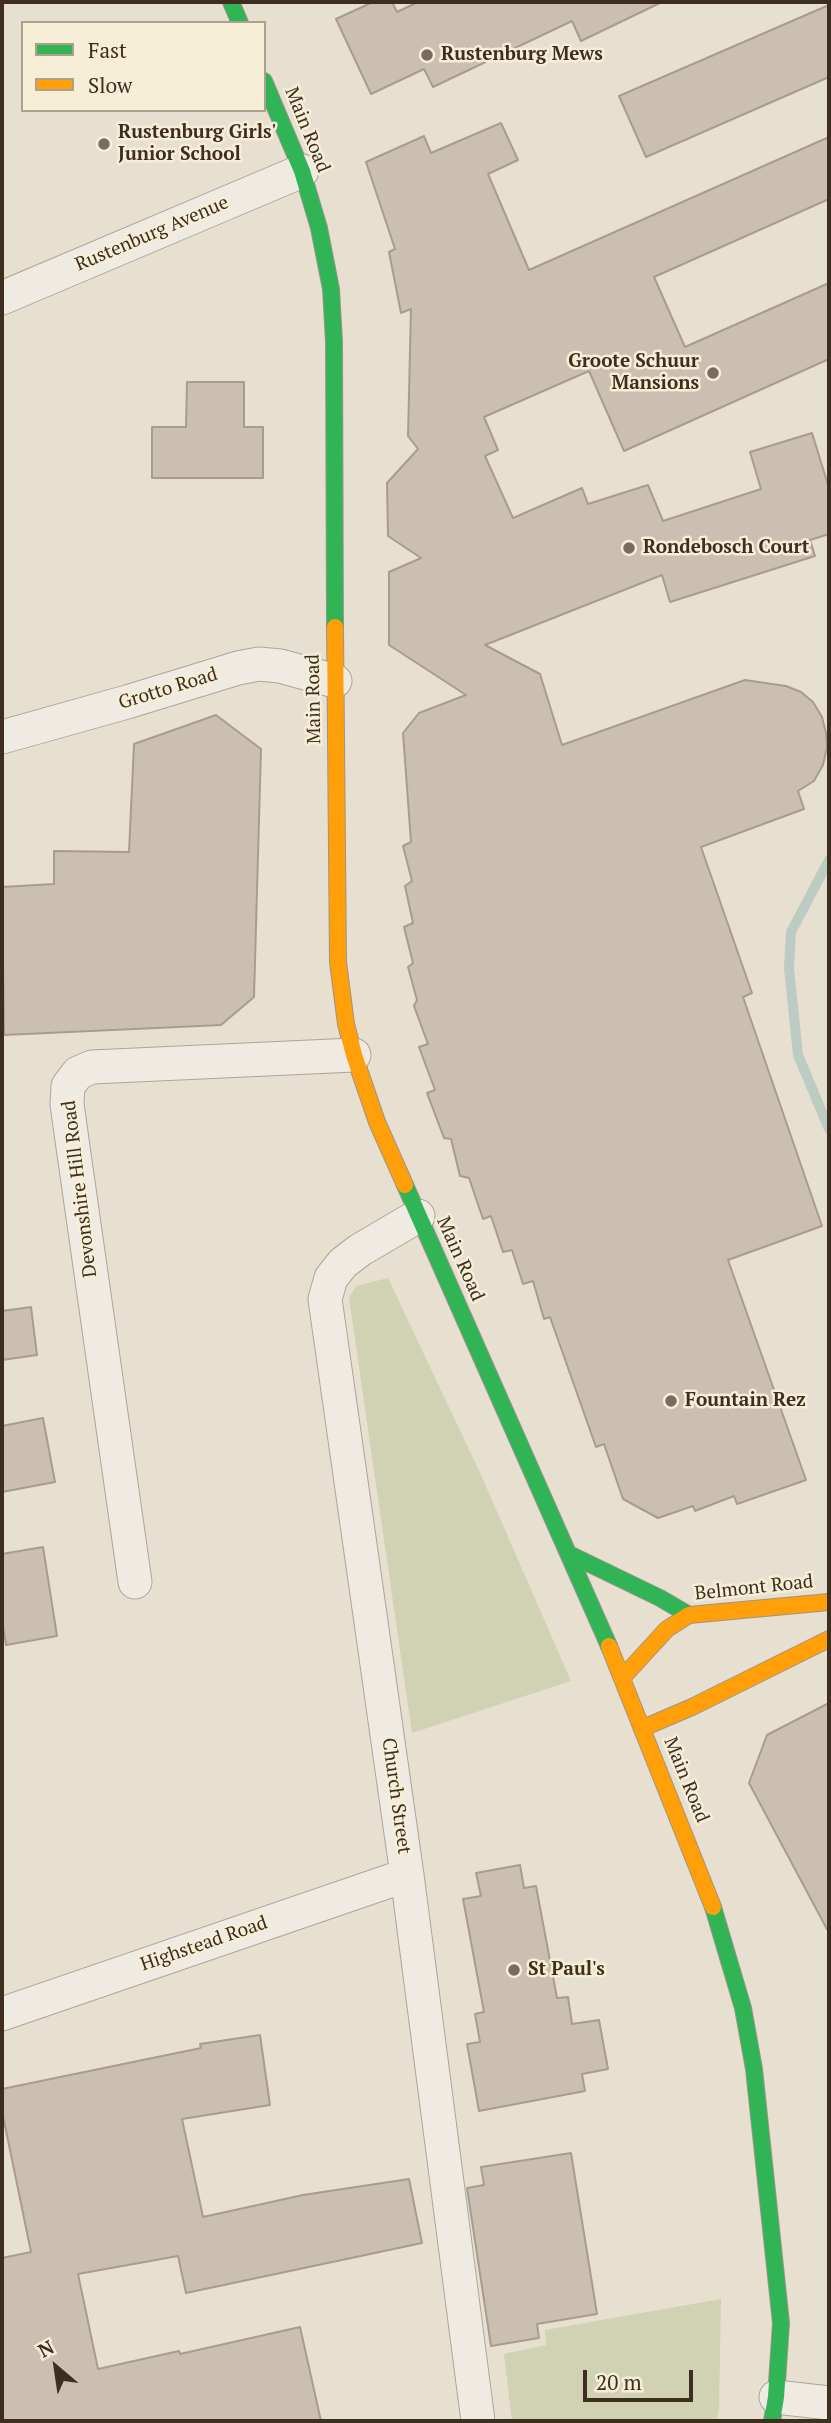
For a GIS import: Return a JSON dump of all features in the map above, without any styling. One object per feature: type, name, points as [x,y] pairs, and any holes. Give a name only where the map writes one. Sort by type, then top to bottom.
[{"type":"main road","points":[[231,2],[239,21]]},
{"type":"main road","name":"Main Road","points":[[266,86],[302,171],[319,228],[331,289],[334,342],[338,962],[346,1024],[377,1122],[623,1677],[708,1892],[727,1949],[743,2008],[754,2069],[781,2323],[774,2409]]},
{"type":"main road","points":[[569,1554],[689,1615]]},
{"type":"main road","name":"Belmont Road","points":[[623,1677],[667,1629],[689,1615],[829,1602]]},
{"type":"main road","points":[[643,1728],[692,1707],[829,1639]]},
{"type":"street","name":"Rustenburg Avenue","points":[[2,298],[302,171]]},
{"type":"street","name":"Grotto Road","points":[[2,737],[259,664],[280,666],[335,681]]},
{"type":"street","name":"Devonshire Hill Road","points":[[135,1582],[67,1104],[68,1086],[78,1073],[92,1067],[354,1055]]},
{"type":"street","name":"Church Street","points":[[418,1216],[343,1263],[331,1278],[325,1299],[407,1875],[478,2421]]},
{"type":"street","name":"Highstead Road","points":[[2,2014],[407,1875]]},
{"type":"street","points":[[774,2409],[829,2403]]},
{"type":"green space","points":[[388,1278],[481,1475],[571,1681],[412,1733],[349,1298],[356,1286]]},
{"type":"green space","points":[[721,2299],[719,2410],[716,2421],[512,2421],[504,2354],[546,2345],[545,2330]]},
{"type":"building","name":"Rustenburg Mews","points":[[373,2],[392,2],[397,12],[418,2],[662,2],[581,41],[572,21],[433,87],[424,69],[371,94],[336,19]]},
{"type":"building","name":"Rustenburg Mews","points":[[829,5],[829,77],[646,157],[619,96]]},
{"type":"building","points":[[501,123],[518,160],[488,174],[529,270],[829,137],[829,199],[654,277],[685,347],[829,283],[829,359],[624,451],[589,371],[484,417],[498,450],[485,456],[513,518],[582,488],[588,504],[648,485],[663,521],[761,489],[750,452],[812,433],[829,488],[829,534],[810,540],[815,556],[670,602],[662,575],[485,645],[540,674],[562,745],[745,680],[786,686],[801,692],[813,702],[822,717],[826,733],[827,747],[823,765],[814,781],[798,791],[804,809],[701,847],[752,993],[743,997],[822,1226],[728,1260],[806,1480],[737,1504],[734,1496],[695,1511],[693,1506],[658,1518],[623,1499],[604,1444],[596,1447],[550,1317],[544,1319],[533,1281],[523,1284],[512,1250],[503,1252],[491,1216],[483,1219],[469,1178],[460,1176],[451,1139],[444,1138],[427,1093],[435,1090],[419,1047],[428,1044],[414,1006],[417,1000],[408,967],[413,963],[404,927],[413,923],[405,886],[412,881],[403,846],[411,842],[403,733],[419,713],[466,695],[389,645],[389,572],[421,558],[388,536],[387,483],[418,449],[408,436],[411,309],[401,313],[389,252],[395,249],[366,162],[424,136],[431,153]]},
{"type":"building","points":[[187,382],[244,382],[244,427],[263,427],[263,478],[152,478],[152,427],[186,427]]},
{"type":"building","points":[[216,715],[261,749],[254,997],[221,1025],[4,1035],[2,887],[54,884],[54,851],[129,852],[134,744]]},
{"type":"building","points":[[31,1307],[37,1355],[2,1360],[2,1311]]},
{"type":"building","points":[[43,1418],[55,1482],[2,1492],[2,1426]]},
{"type":"building","points":[[43,1547],[57,1636],[6,1645],[2,1620],[2,1554]]},
{"type":"building","points":[[829,1703],[829,1933],[749,1783],[767,1735]]},
{"type":"building","name":"St Paul's","points":[[520,1865],[524,1888],[536,1886],[557,1998],[568,1997],[572,2024],[599,2020],[608,2069],[582,2074],[585,2091],[479,2111],[467,2044],[480,2042],[475,2014],[484,2012],[463,1899],[481,1896],[476,1873]]},
{"type":"building","points":[[260,2035],[270,2105],[182,2119],[203,2217],[303,2195],[409,2179],[422,2243],[186,2293],[178,2256],[78,2274],[98,2369],[300,2327],[321,2421],[2,2421],[2,2258],[31,2252],[2,2111],[2,2089],[201,2048],[200,2044]]},
{"type":"building","points":[[571,2153],[597,2314],[537,2324],[539,2338],[491,2346],[467,2188],[484,2185],[481,2167]]},
{"type":"waterway","points":[[829,860],[791,932],[789,968],[798,1055],[829,1129]]},
{"type":"traffic: fast","points":[[231,2],[239,21]]},
{"type":"traffic: fast","points":[[266,86],[302,171],[319,228],[331,289],[334,342],[335,627]]},
{"type":"traffic: fast","points":[[405,1185],[609,1646]]},
{"type":"traffic: fast","points":[[569,1554],[689,1615]]},
{"type":"traffic: fast","points":[[713,1907],[743,2008],[754,2069],[781,2323],[772,2421]]},
{"type":"traffic: slow","points":[[335,627],[338,962],[346,1024],[354,1055],[377,1122],[405,1185]]},
{"type":"traffic: slow","points":[[623,1677],[667,1629],[689,1615],[829,1602]]},
{"type":"traffic: slow","points":[[643,1728],[692,1707],[829,1639]]},
{"type":"traffic: slow","points":[[609,1646],[713,1907]]},
{"type":"place","name":"Rustenburg Mews","points":[[427,55]]},
{"type":"place","name":"Rustenburg Girls' Junior School","points":[[104,144]]},
{"type":"place","name":"Groote Schuur Mansions","points":[[713,373]]},
{"type":"place","name":"Rondebosch Court","points":[[629,548]]},
{"type":"place","name":"Fountain Rez","points":[[671,1401]]},
{"type":"place","name":"St Paul's","points":[[514,1970]]}]
